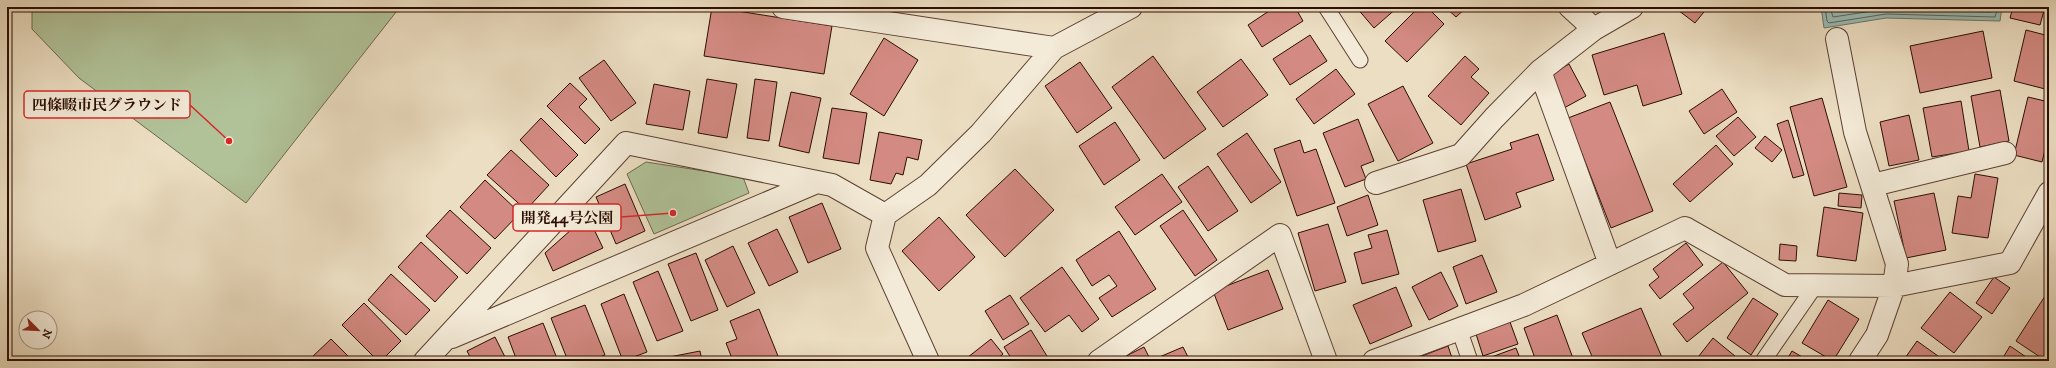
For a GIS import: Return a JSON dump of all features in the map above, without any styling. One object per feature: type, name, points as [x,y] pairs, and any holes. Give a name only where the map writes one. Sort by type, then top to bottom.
[{"type":"street","points":[[783,7],[1054,48]]},
{"type":"street","points":[[922,359],[877,248],[885,215],[928,185],[981,133],[1054,48],[1131,7]]},
{"type":"street","points":[[1570,7],[1594,29]]},
{"type":"street","points":[[1376,183],[1461,155],[1494,118],[1540,72],[1594,29],[1632,7]]},
{"type":"street","points":[[1837,39],[1855,132],[1897,264],[1894,286],[1877,335],[1860,361]]},
{"type":"street","points":[[1540,72],[1610,264]]},
{"type":"street","points":[[425,361],[626,143],[832,185],[885,215]]},
{"type":"street","points":[[1873,185],[2005,153]]},
{"type":"street","points":[[444,340],[817,182]]},
{"type":"street","points":[[1374,361],[1524,305],[1685,228],[1785,285],[1894,286],[2010,262],[2049,193]]},
{"type":"street","points":[[1099,361],[1280,235],[1326,361]]},
{"type":"lane","points":[[1326,7],[1360,60]]},
{"type":"lane","points":[[1763,361],[1815,286]]},
{"type":"lane","points":[[1458,329],[1470,361]]},
{"type":"green space","points":[[32,7],[400,7],[246,203],[79,78],[32,29]]},
{"type":"green space","points":[[646,162],[743,177],[749,193],[654,234],[627,174]]},
{"type":"water","points":[[1821,7],[2002,7],[2000,21],[1886,18],[1824,28]]},
{"type":"building","points":[[712,7],[832,26],[824,74],[704,56]]},
{"type":"building","points":[[1275,7],[1295,7],[1303,21],[1262,47],[1248,25]]},
{"type":"building","points":[[1356,7],[1398,7],[1374,28]]},
{"type":"building","points":[[1419,7],[1427,7],[1444,24],[1407,62],[1385,41]]},
{"type":"building","points":[[1445,7],[1467,7],[1456,17]]},
{"type":"building","points":[[1674,7],[1708,7],[1695,23]]},
{"type":"building","points":[[2013,7],[2045,7],[2040,25],[2010,18]]},
{"type":"building","points":[[2026,30],[2049,36],[2049,90],[2014,81]]},
{"type":"building","points":[[1983,31],[1992,78],[1920,93],[1910,46]]},
{"type":"building","points":[[1664,33],[1682,94],[1643,106],[1637,85],[1604,95],[1592,55]]},
{"type":"building","points":[[1310,35],[1327,61],[1290,85],[1273,59]]},
{"type":"building","points":[[884,38],[918,60],[884,116],[850,94]]},
{"type":"building","points":[[1153,56],[1206,129],[1164,159],[1112,87]]},
{"type":"building","points":[[1465,56],[1479,69],[1471,77],[1489,93],[1461,125],[1428,96]]},
{"type":"building","points":[[1241,59],[1268,95],[1223,127],[1197,92]]},
{"type":"building","points":[[604,60],[636,103],[611,121],[579,78]]},
{"type":"building","points":[[1080,62],[1112,108],[1077,133],[1045,86]]},
{"type":"building","points":[[1569,64],[1586,96],[1564,108],[1546,77]]},
{"type":"building","points":[[1336,69],[1355,94],[1314,124],[1296,99]]},
{"type":"building","points":[[707,79],[737,84],[727,138],[698,133]]},
{"type":"building","points":[[755,79],[777,82],[769,141],[747,138]]},
{"type":"building","points":[[570,83],[587,99],[579,107],[600,129],[585,144],[547,106]]},
{"type":"building","points":[[654,84],[690,91],[683,130],[646,124]]},
{"type":"building","points":[[1403,86],[1433,143],[1398,161],[1368,104]]},
{"type":"building","points":[[1722,89],[1737,112],[1704,134],[1689,111]]},
{"type":"building","points":[[2000,90],[2009,141],[1980,147],[1971,96]]},
{"type":"building","points":[[791,92],[821,98],[809,153],[779,146]]},
{"type":"building","points":[[2028,97],[2049,102],[2049,134],[2042,162],[2014,155]]},
{"type":"building","points":[[1822,98],[1847,187],[1814,196],[1790,107]]},
{"type":"building","points":[[1961,101],[1969,151],[1932,157],[1923,108]]},
{"type":"building","points":[[1610,102],[1653,211],[1611,228],[1568,118]]},
{"type":"building","points":[[832,108],[867,113],[859,164],[823,158]]},
{"type":"building","points":[[1909,115],[1919,160],[1889,166],[1880,122]]},
{"type":"building","points":[[1738,117],[1756,137],[1734,156],[1716,136]]},
{"type":"building","points":[[541,118],[578,155],[556,177],[520,140]]},
{"type":"building","points":[[1358,119],[1374,161],[1361,166],[1366,179],[1345,187],[1323,133]]},
{"type":"building","points":[[1788,120],[1804,175],[1793,178],[1777,124]]},
{"type":"building","points":[[1115,122],[1140,160],[1104,185],[1079,146]]},
{"type":"building","points":[[879,132],[922,140],[918,160],[907,157],[903,175],[896,173],[891,184],[870,180]]},
{"type":"building","points":[[1247,133],[1281,182],[1251,203],[1217,154]]},
{"type":"building","points":[[1538,134],[1554,180],[1516,193],[1521,207],[1485,220],[1466,164],[1512,149],[1510,143]]},
{"type":"building","points":[[1765,136],[1782,150],[1772,162],[1755,148]]},
{"type":"building","points":[[1300,140],[1304,153],[1316,149],[1335,203],[1297,216],[1274,149]]},
{"type":"building","points":[[1716,145],[1733,164],[1690,202],[1673,184]]},
{"type":"building","points":[[511,150],[549,185],[526,210],[487,175]]},
{"type":"building","points":[[1208,166],[1238,211],[1208,231],[1178,187]]},
{"type":"building","points":[[1015,169],[1054,210],[1005,257],[966,215]]},
{"type":"building","points":[[1162,174],[1182,202],[1135,235],[1115,207]]},
{"type":"building","points":[[1975,174],[1998,178],[1988,238],[1952,233],[1958,196],[1971,198]]},
{"type":"building","points":[[485,180],[520,213],[495,239],[460,207]]},
{"type":"building","points":[[625,184],[645,231],[616,244],[596,197]]},
{"type":"building","points":[[1461,189],[1476,241],[1438,252],[1423,200]]},
{"type":"building","points":[[1839,193],[1862,195],[1861,208],[1838,206]]},
{"type":"building","points":[[1934,193],[1946,250],[1906,258],[1894,201]]},
{"type":"building","points":[[1368,195],[1378,225],[1347,236],[1337,207]]},
{"type":"building","points":[[822,203],[841,249],[808,263],[789,217]]},
{"type":"building","points":[[1824,207],[1863,213],[1856,261],[1817,256]]},
{"type":"building","points":[[450,210],[491,248],[467,274],[426,236]]},
{"type":"building","points":[[1183,210],[1217,260],[1195,276],[1160,226]]},
{"type":"building","points":[[939,217],[975,257],[939,291],[902,251]]},
{"type":"building","points":[[590,221],[603,248],[553,271],[545,253],[572,229]]},
{"type":"building","points":[[1328,224],[1346,282],[1315,291],[1298,233]]},
{"type":"building","points":[[777,229],[798,272],[769,286],[748,243]]},
{"type":"building","points":[[1387,230],[1399,274],[1362,284],[1354,253],[1372,248],[1368,235]]},
{"type":"building","points":[[1119,231],[1156,289],[1112,317],[1099,298],[1117,286],[1109,275],[1092,286],[1076,260]]},
{"type":"building","points":[[421,242],[458,277],[435,302],[398,267]]},
{"type":"building","points":[[1686,243],[1703,265],[1660,299],[1649,285],[1659,277],[1653,269]]},
{"type":"building","points":[[1780,244],[1797,246],[1796,261],[1779,260]]},
{"type":"building","points":[[733,246],[755,293],[727,307],[705,260]]},
{"type":"building","points":[[696,253],[718,310],[691,321],[668,264]]},
{"type":"building","points":[[1482,255],[1497,292],[1466,304],[1453,267]]},
{"type":"building","points":[[1723,262],[1748,293],[1687,342],[1673,324],[1694,308],[1683,294]]},
{"type":"building","points":[[1062,267],[1099,319],[1082,332],[1069,315],[1045,332],[1020,298]]},
{"type":"building","points":[[1268,270],[1283,309],[1228,330],[1213,291]]},
{"type":"building","points":[[658,271],[683,331],[657,341],[633,282]]},
{"type":"building","points":[[1441,272],[1458,306],[1429,320],[1412,287]]},
{"type":"building","points":[[391,274],[430,310],[406,335],[368,300]]},
{"type":"building","points":[[1994,277],[2010,288],[1992,314],[1976,303]]},
{"type":"building","points":[[1396,287],[1412,326],[1370,344],[1353,305]]},
{"type":"building","points":[[1950,292],[1982,317],[1954,353],[1921,328]]},
{"type":"building","points":[[624,294],[647,352],[623,361],[601,304]]},
{"type":"building","points":[[1010,295],[1029,324],[1003,340],[985,311]]},
{"type":"building","points":[[2045,296],[2049,299],[2049,361],[2046,361],[2016,341]]},
{"type":"building","points":[[1753,298],[1778,314],[1751,355],[1727,338]]},
{"type":"building","points":[[1828,300],[1859,319],[1833,361],[1802,343]]},
{"type":"building","points":[[364,303],[401,341],[381,361],[378,361],[342,325]]},
{"type":"building","points":[[585,305],[605,355],[590,361],[568,361],[551,318]]},
{"type":"building","points":[[1641,308],[1663,360],[1594,361],[1582,333]]},
{"type":"building","points":[[759,309],[780,361],[733,361],[726,343],[737,339],[730,321]]},
{"type":"building","points":[[1557,315],[1574,361],[1536,361],[1524,328]]},
{"type":"building","points":[[1510,322],[1518,344],[1483,356],[1476,334]]},
{"type":"building","points":[[543,323],[558,361],[517,361],[508,337]]},
{"type":"building","points":[[1031,330],[1050,361],[1013,361],[1004,347]]},
{"type":"building","points":[[495,337],[507,361],[472,361],[467,351]]},
{"type":"building","points":[[1713,338],[1741,361],[1695,361]]},
{"type":"building","points":[[331,339],[353,361],[316,361],[312,357]]},
{"type":"building","points":[[991,339],[1003,354],[995,361],[963,361]]},
{"type":"building","points":[[1917,341],[1945,361],[1903,361]]},
{"type":"building","points":[[1448,346],[1453,361],[1414,361],[1414,359]]},
{"type":"building","points":[[2010,346],[2032,361],[2001,361]]},
{"type":"building","points":[[1144,347],[1151,361],[1116,361]]},
{"type":"building","points":[[1183,347],[1190,361],[1159,361],[1157,358]]},
{"type":"building","points":[[1516,348],[1521,361],[1487,361],[1486,359]]},
{"type":"building","points":[[700,351],[702,361],[649,361]]},
{"type":"building","points":[[1792,351],[1809,361],[1786,361]]},
{"type":"place","name":"四條畷市民グラウンド","points":[[229,141]]},
{"type":"place","name":"開発44号公園","points":[[673,213]]}]
